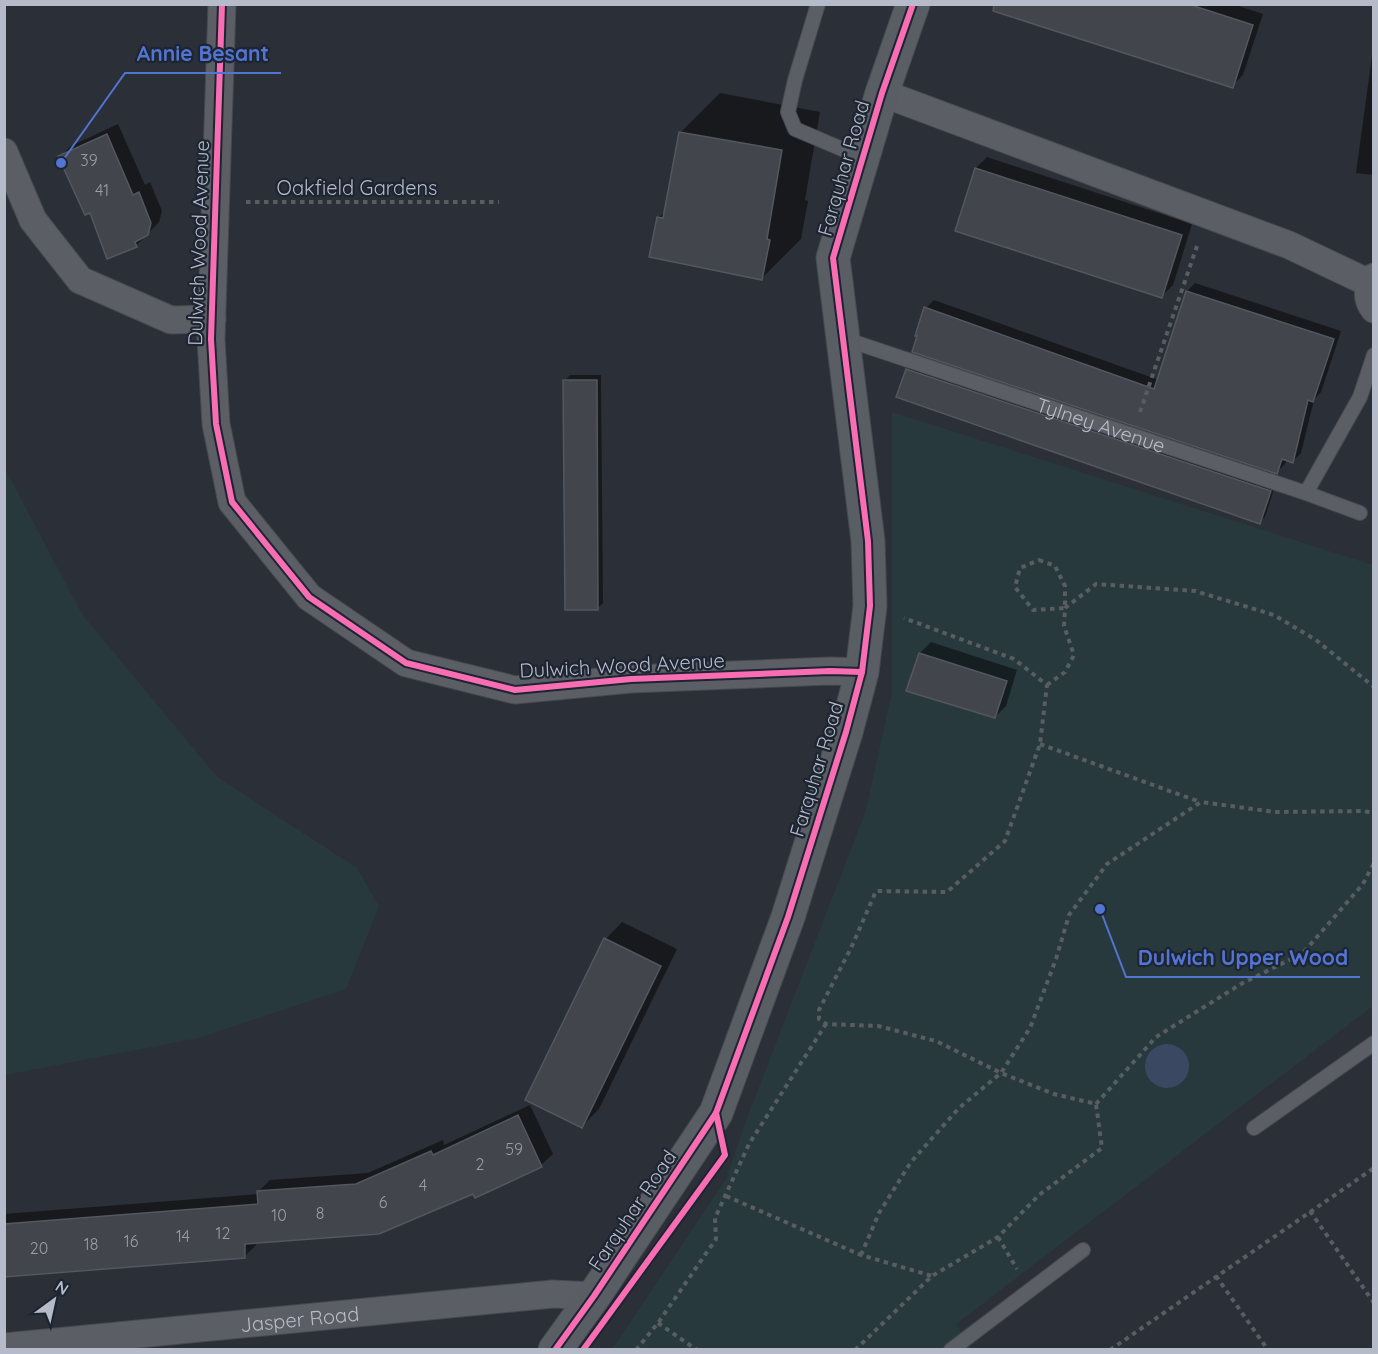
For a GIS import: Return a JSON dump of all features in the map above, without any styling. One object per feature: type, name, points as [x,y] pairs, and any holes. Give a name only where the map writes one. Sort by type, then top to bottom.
[{"type":"street","name":"Dulwich Wood Avenue","points":[[222,4],[211,339],[216,424],[232,502],[309,597],[405,663],[515,690],[631,679],[830,671],[862,672]]},
{"type":"street","name":"Farquhar Road","points":[[555,1350],[594,1296],[716,1113],[788,917],[846,732],[862,672],[870,606],[868,541],[833,258],[882,93],[913,4]]},
{"type":"street","points":[[882,93],[1289,245],[1372,290]]},
{"type":"street","points":[[4,152],[33,220],[80,280],[171,320],[212,319]]},
{"type":"street","name":"Jasper Road","points":[[4,1347],[553,1294],[594,1296]]},
{"type":"lane","points":[[818,4],[795,80],[788,112],[795,129],[863,158]]},
{"type":"lane","name":"Tylney Avenue","points":[[842,338],[1360,513]]},
{"type":"lane","points":[[1306,493],[1360,397],[1374,355]]},
{"type":"lane","points":[[1254,1128],[1374,1043]]},
{"type":"lane","points":[[951,1350],[1083,1250]]},
{"type":"path","points":[[1132,435],[1208,214]]},
{"type":"path","points":[[1096,1104],[1054,1094],[1001,1073],[936,1041],[878,1026],[826,1024],[819,1019],[819,1010],[852,946],[876,891],[947,892],[1005,841],[1040,744],[1047,685],[1065,672],[1074,655],[1064,626],[1065,608],[1065,586],[1055,566],[1039,560],[1020,568],[1015,587],[1033,610],[1065,608],[1096,585],[1195,591],[1274,615],[1316,640],[1374,687]]},
{"type":"path","points":[[870,606],[1014,659],[1047,685]]},
{"type":"path","points":[[1040,744],[1201,802],[1275,812],[1365,811],[1374,814]]},
{"type":"path","points":[[861,1256],[879,1213],[911,1162],[959,1108],[1001,1073],[1030,1028],[1056,959],[1069,915],[1107,864],[1201,802]]},
{"type":"path","points":[[855,1350],[932,1276],[998,1237],[1038,1195],[1102,1148],[1096,1104],[1156,1037],[1241,984],[1304,953],[1363,884],[1374,862]]},
{"type":"path","points":[[636,1350],[658,1323],[716,1239],[715,1218],[749,1144],[826,1024]]},
{"type":"path","points":[[1110,1350],[1374,1168]]},
{"type":"path","points":[[726,1196],[861,1256],[932,1276]]},
{"type":"path","points":[[1311,1211],[1374,1304]]},
{"type":"path","points":[[998,1237],[1030,1290]]},
{"type":"path","points":[[1216,1276],[1268,1350]]},
{"type":"path","points":[[658,1323],[697,1350]]},
{"type":"shaded area","points":[[892,412],[1373,565],[1373,1006],[956,1324],[972,1349],[612,1350],[726,1179],[747,1118],[865,813],[892,693]]},
{"type":"shaded area","points":[[4,467],[82,614],[217,777],[357,868],[379,906],[346,989],[198,1038],[5,1075]]},
{"type":"water","points":[[1167,1044],[1182,1051],[1189,1066],[1182,1081],[1167,1088],[1152,1081],[1145,1066],[1152,1051]]},
{"type":"building","points":[[994,4],[1188,4],[1253,25],[1233,88],[993,11]]},
{"type":"building","points":[[679,132],[782,150],[767,239],[770,240],[762,280],[649,257],[657,217],[663,218]]},
{"type":"building","points":[[107,134],[133,195],[139,192],[151,223],[148,235],[135,242],[137,247],[107,259],[90,213],[85,215],[58,156]]},
{"type":"building","points":[[975,168],[1182,235],[1162,298],[955,231]]},
{"type":"building","points":[[1186,291],[1334,339],[1313,402],[1308,400],[1293,463],[1282,459],[1277,474],[912,352],[924,307],[1154,389]]},
{"type":"building","points":[[906,369],[1271,491],[1260,524],[896,397]]},
{"type":"building","points":[[563,380],[597,380],[598,610],[565,610]]},
{"type":"building","points":[[919,653],[1007,681],[995,718],[906,691]]},
{"type":"building","points":[[604,938],[661,966],[582,1128],[525,1100]]},
{"type":"building","points":[[518,1115],[542,1167],[475,1198],[473,1194],[379,1234],[245,1244],[245,1258],[4,1277],[4,1224],[258,1204],[257,1191],[356,1184],[431,1151],[433,1155]]},
{"type":"cycle path","points":[[222,4],[211,339],[216,424],[232,502],[309,597],[406,663],[515,690],[631,679],[830,671],[862,672]]},
{"type":"cycle path","points":[[555,1350],[594,1296],[716,1113],[788,917],[846,732],[862,672],[870,606],[868,541],[833,258],[882,93],[913,4]]},
{"type":"cycle path","points":[[583,1350],[725,1155],[716,1113]]},
{"type":"place","name":"Annie Besant","points":[[61,163]]},
{"type":"place","name":"Dulwich Upper Wood","points":[[1100,909]]}]
